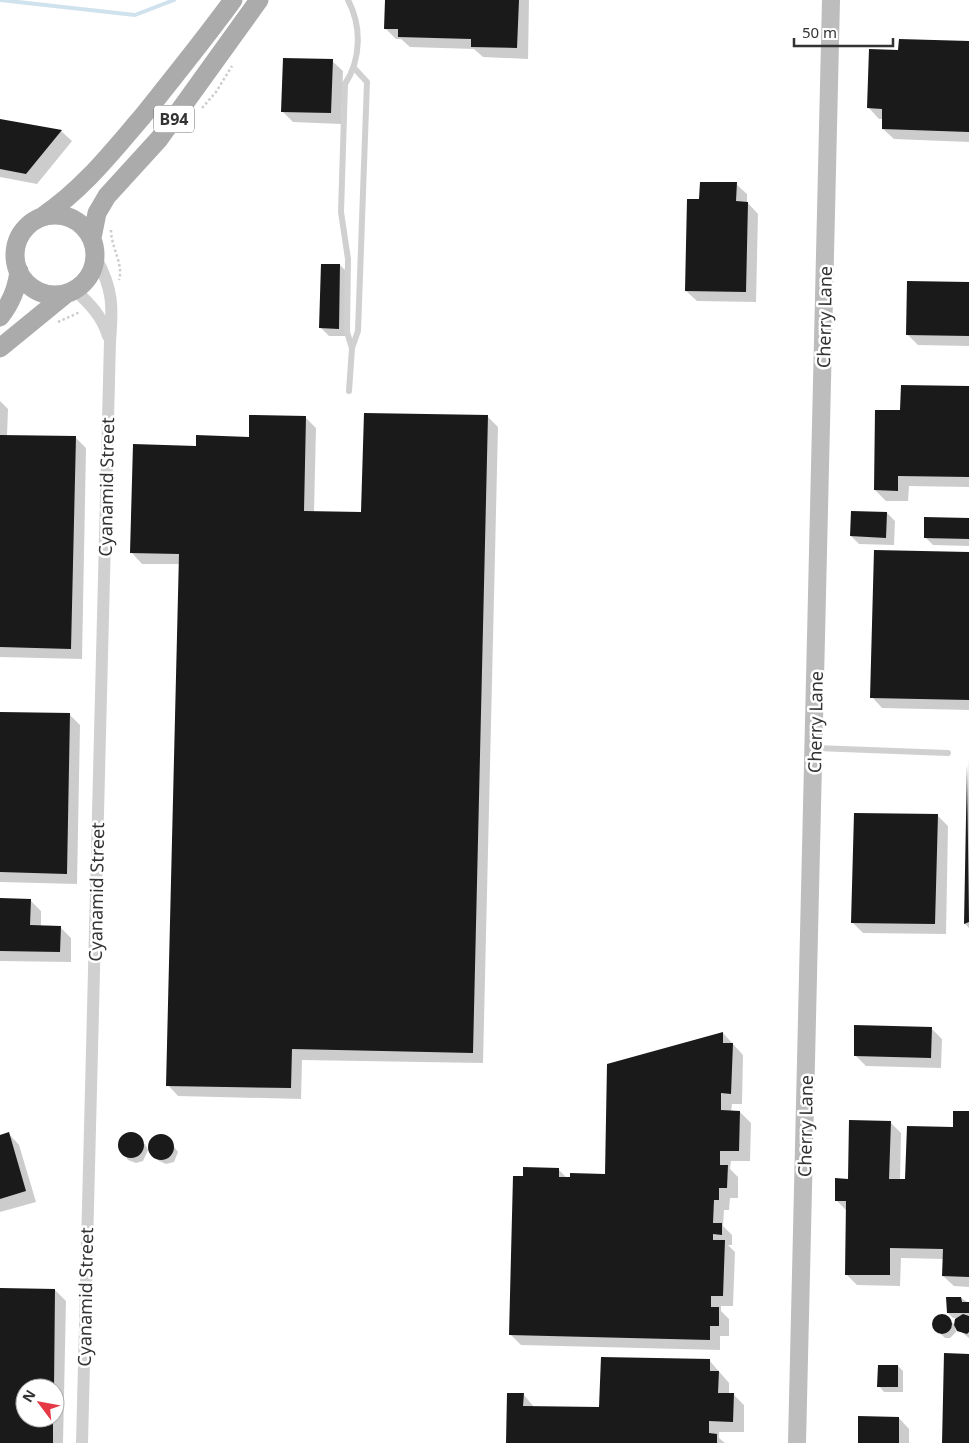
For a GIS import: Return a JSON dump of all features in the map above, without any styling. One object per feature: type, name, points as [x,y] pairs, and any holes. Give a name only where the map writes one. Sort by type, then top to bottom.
[{"type":"main road","name":"B94","points":[[0,317],[9,306],[18,284],[19,272],[16,249],[18,238],[29,225],[67,200],[102,165],[194,53],[234,0]]},
{"type":"main road","name":"B94","points":[[96,258],[92,238],[97,214],[107,196],[159,139],[259,0]]},
{"type":"main road","points":[[43,216],[66,216],[86,228],[92,238]]},
{"type":"main road","points":[[0,348],[85,282],[92,271],[96,258]]},
{"type":"main road","points":[[19,272],[33,289],[55,295],[71,292]]},
{"type":"street","name":"Cherry Lane","points":[[797,1443],[831,0]]},
{"type":"street","name":"Cyanamid Street","points":[[82,1443],[110,341],[113,310],[107,277],[96,258]]},
{"type":"street","name":"Cyanamid Street","points":[[71,292],[101,318],[110,341]]},
{"type":"lane","points":[[348,0],[356,17],[358,35],[355,69],[345,84],[342,212],[348,259],[347,332],[352,348]]},
{"type":"lane","points":[[349,391],[352,348],[358,331],[366,82],[355,69]]},
{"type":"lane","points":[[814,748],[948,753]]},
{"type":"path","points":[[111,222],[111,239],[120,270],[118,282]]},
{"type":"building","points":[[385,0],[519,0],[517,48],[471,47],[471,39],[398,37],[398,29],[384,29]]},
{"type":"building","points":[[899,39],[969,41],[969,132],[882,129],[882,109],[867,108],[869,49],[898,50]]},
{"type":"building","points":[[283,58],[333,59],[331,113],[281,112]]},
{"type":"building","points":[[0,119],[62,130],[26,174],[0,169]]},
{"type":"building","points":[[700,182],[737,182],[736,201],[748,202],[746,292],[685,291],[687,199],[699,199]]},
{"type":"building","points":[[321,264],[340,264],[339,329],[319,328]]},
{"type":"building","points":[[907,281],[969,282],[969,336],[906,335]]},
{"type":"building","points":[[901,385],[969,386],[969,477],[898,476],[898,491],[874,490],[875,410],[900,410]]},
{"type":"building","points":[[364,413],[488,415],[473,1053],[292,1049],[291,1088],[166,1086],[179,554],[130,553],[133,444],[196,446],[196,435],[249,437],[249,415],[306,416],[304,511],[361,512]]},
{"type":"building","points":[[0,435],[76,436],[71,649],[0,647]]},
{"type":"building","points":[[851,511],[887,512],[886,538],[850,536]]},
{"type":"building","points":[[924,517],[969,518],[969,539],[924,538]]},
{"type":"building","points":[[874,550],[969,552],[969,700],[870,698]]},
{"type":"building","points":[[0,712],[70,713],[67,874],[0,872]]},
{"type":"building","points":[[967,765],[969,922],[964,924]]},
{"type":"building","points":[[854,813],[938,814],[935,924],[851,923]]},
{"type":"building","points":[[0,898],[31,899],[30,925],[61,926],[60,952],[0,951]]},
{"type":"building","points":[[854,1025],[932,1027],[931,1058],[854,1056]]},
{"type":"building","points":[[723,1032],[723,1043],[733,1043],[731,1094],[721,1093],[721,1110],[740,1111],[739,1151],[720,1151],[720,1165],[728,1165],[727,1188],[719,1188],[719,1200],[714,1200],[713,1223],[722,1223],[722,1235],[713,1234],[713,1240],[725,1240],[723,1296],[711,1296],[711,1307],[719,1307],[719,1326],[710,1326],[710,1340],[509,1335],[513,1176],[523,1176],[523,1167],[559,1168],[559,1177],[570,1177],[570,1173],[605,1174],[607,1064]]},
{"type":"building","points":[[953,1111],[969,1111],[969,1277],[942,1276],[943,1249],[890,1248],[890,1275],[845,1275],[846,1201],[835,1201],[835,1178],[848,1179],[849,1120],[891,1121],[889,1179],[905,1179],[907,1126],[953,1127]]},
{"type":"building","points":[[9,1132],[26,1191],[0,1199],[0,1135]]},
{"type":"building","points":[[131,1132],[140,1136],[144,1145],[140,1154],[131,1158],[122,1154],[118,1145],[122,1136]]},
{"type":"building","points":[[161,1134],[170,1138],[174,1147],[170,1156],[161,1160],[152,1156],[148,1147],[152,1138]]},
{"type":"building","points":[[0,1288],[55,1289],[54,1378],[15,1378],[15,1428],[53,1428],[53,1443],[0,1443]]},
{"type":"building","points":[[946,1297],[961,1297],[962,1302],[969,1302],[969,1313],[947,1313]]},
{"type":"building","points":[[942,1314],[949,1317],[952,1324],[949,1331],[942,1334],[935,1331],[932,1324],[935,1317]]},
{"type":"building","points":[[963,1314],[969,1316],[969,1332],[967,1334],[957,1331],[954,1325],[955,1319]]},
{"type":"building","points":[[944,1353],[969,1354],[969,1443],[942,1443]]},
{"type":"building","points":[[601,1357],[710,1359],[710,1371],[719,1371],[718,1393],[734,1393],[733,1422],[709,1421],[709,1433],[717,1434],[717,1443],[506,1443],[507,1393],[524,1393],[523,1406],[599,1407]]},
{"type":"building","points":[[878,1365],[898,1365],[898,1387],[877,1387]]},
{"type":"building","points":[[858,1416],[899,1417],[899,1443],[858,1443]]},
{"type":"waterway","points":[[0,0],[135,15],[174,0]]}]
